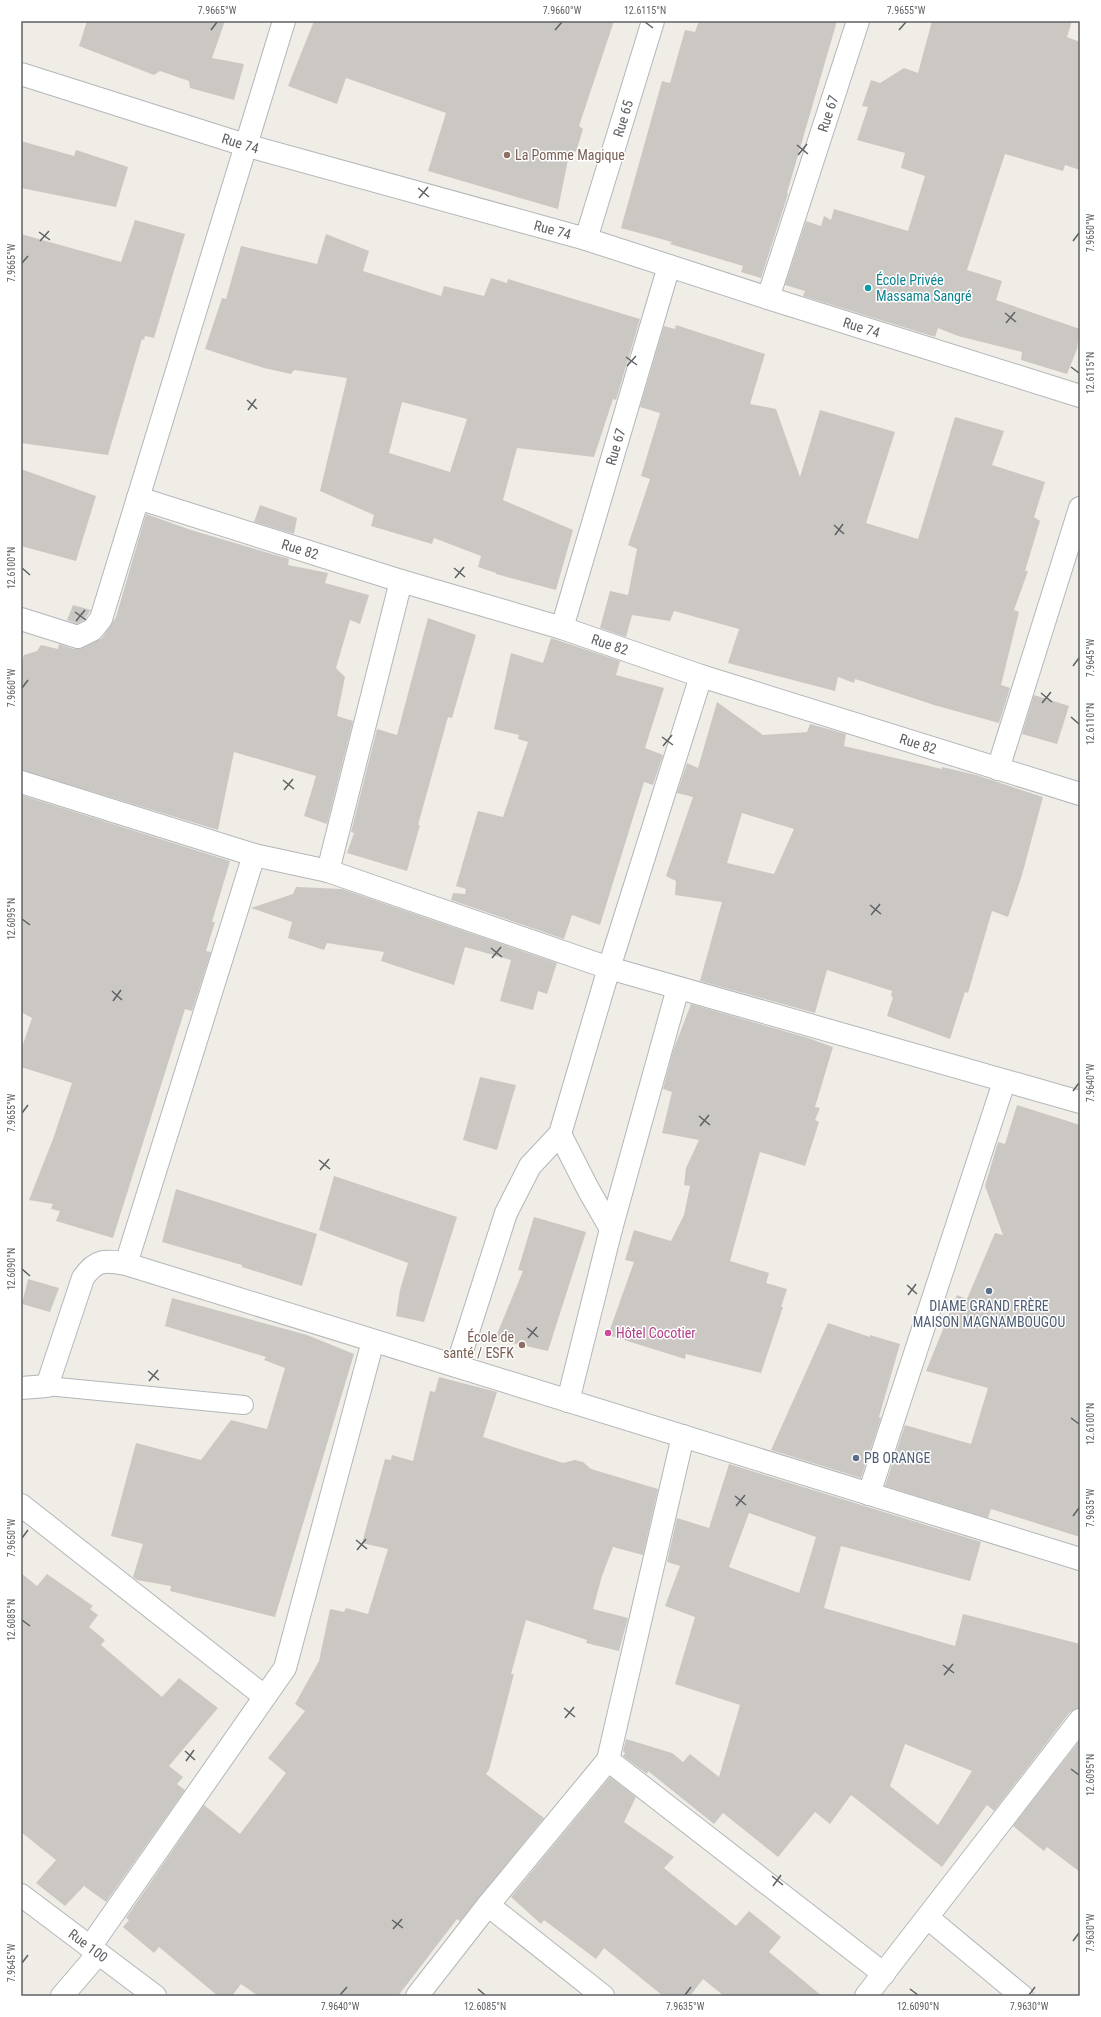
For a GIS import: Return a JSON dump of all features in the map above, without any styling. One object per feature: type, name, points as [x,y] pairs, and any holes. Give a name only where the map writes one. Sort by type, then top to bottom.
[{"type":"street","points":[[21,619],[78,636],[92,630],[101,619],[284,21]]},
{"type":"street","name":"Rue 65","points":[[586,239],[653,21]]},
{"type":"street","name":"Rue 67","points":[[768,298],[858,21]]},
{"type":"street","name":"Rue 74","points":[[21,74],[246,145],[586,239],[1080,396]]},
{"type":"street","name":"Rue 67","points":[[562,628],[669,266]]},
{"type":"street","name":"Rue 82","points":[[138,498],[401,581],[562,628],[701,676],[1080,794]]},
{"type":"street","points":[[998,769],[1080,508]]},
{"type":"street","points":[[328,871],[401,581]]},
{"type":"street","points":[[457,1366],[506,1213],[530,1166],[560,1134],[608,968],[701,676]]},
{"type":"street","points":[[21,782],[254,855],[328,871],[608,968],[1004,1082],[1080,1102]]},
{"type":"street","points":[[126,1264],[254,855]]},
{"type":"street","points":[[568,1401],[611,1229],[678,988]]},
{"type":"street","points":[[870,1494],[1004,1082]]},
{"type":"street","points":[[560,1134],[588,1189],[611,1229]]},
{"type":"street","points":[[21,1388],[47,1386],[83,1278],[91,1266],[107,1260],[126,1264],[1080,1558]]},
{"type":"street","points":[[62,1996],[264,1696],[285,1668],[373,1341]]},
{"type":"street","points":[[417,1996],[488,1905],[608,1760],[683,1436]]},
{"type":"street","points":[[24,1513],[264,1696]]},
{"type":"street","points":[[866,1996],[928,1918],[1080,1720]]},
{"type":"street","points":[[608,1760],[884,1974]]},
{"type":"street","name":"Rue 100","points":[[21,1895],[155,1996]]},
{"type":"street","points":[[488,1905],[603,1996]]},
{"type":"street","points":[[928,1918],[1022,1996]]},
{"type":"lane","points":[[47,1386],[244,1405]]},
{"type":"building","points":[[87,21],[225,21],[212,58],[244,64],[234,100],[190,88],[189,81],[160,71],[154,75],[79,46]]},
{"type":"building","points":[[314,21],[614,21],[579,126],[583,129],[576,152],[570,150],[558,209],[428,171],[446,113],[346,78],[337,104],[288,86]]},
{"type":"building","points":[[699,21],[837,21],[787,193],[788,194],[761,278],[741,272],[743,266],[670,244],[672,242],[621,228],[662,81],[670,83],[685,30],[695,32]]},
{"type":"building","points":[[932,21],[1072,21],[1067,37],[1080,42],[1080,170],[1065,165],[1063,171],[1005,154],[967,270],[1002,281],[996,300],[1080,329],[1077,349],[1067,374],[1021,360],[1022,352],[958,336],[938,328],[935,337],[803,296],[805,291],[785,285],[806,221],[821,226],[824,216],[831,220],[834,209],[908,231],[925,176],[901,168],[905,153],[857,140],[868,107],[862,106],[871,80],[880,83],[904,68],[918,73]]},
{"type":"building","points":[[21,141],[74,156],[76,150],[128,167],[116,207],[21,188]]},
{"type":"building","points":[[135,220],[185,234],[154,338],[145,336],[144,340],[142,339],[108,455],[21,443],[21,234],[121,262]]},
{"type":"building","points":[[326,234],[369,251],[363,271],[441,296],[444,286],[484,296],[491,278],[507,283],[508,279],[640,319],[616,400],[613,399],[594,457],[517,448],[503,500],[573,530],[556,590],[496,574],[478,567],[481,556],[434,538],[432,544],[371,526],[374,515],[320,491],[347,378],[294,370],[291,374],[264,368],[205,349],[222,298],[226,299],[241,246],[317,264]],"holes":[[[402,402],[467,419],[450,472],[389,453]]]},
{"type":"building","points":[[676,325],[765,354],[750,404],[776,409],[800,477],[820,410],[895,432],[866,523],[918,539],[955,417],[1004,431],[992,465],[1045,482],[1034,517],[1040,521],[1025,571],[1028,571],[1014,610],[1019,612],[1001,685],[1010,688],[999,723],[934,705],[855,679],[854,683],[838,677],[835,691],[728,663],[739,629],[674,611],[670,621],[632,615],[626,637],[600,628],[610,591],[628,595],[637,549],[628,545],[650,479],[641,476],[660,413],[640,407],[664,326],[675,329]]},
{"type":"building","points":[[21,469],[96,496],[76,561],[21,546]]},
{"type":"building","points":[[260,505],[297,518],[294,534],[254,522]]},
{"type":"building","points":[[146,514],[191,530],[289,559],[288,565],[328,573],[325,583],[369,595],[360,624],[350,620],[336,668],[345,677],[337,716],[353,721],[327,824],[304,816],[316,776],[234,752],[218,830],[21,770],[21,664],[24,655],[37,651],[41,645],[58,649],[59,644],[74,649],[83,648],[102,638],[116,617]]},
{"type":"building","points":[[73,605],[91,610],[84,620],[77,624],[67,620]]},
{"type":"building","points":[[428,618],[476,635],[452,718],[448,717],[418,825],[420,825],[407,871],[347,853],[354,833],[351,832],[377,729],[397,735]]},
{"type":"building","points":[[551,638],[620,661],[616,675],[664,688],[645,748],[663,755],[653,785],[644,782],[600,925],[572,915],[564,939],[451,900],[453,893],[465,894],[466,889],[456,886],[478,811],[503,817],[528,742],[518,739],[519,735],[494,729],[511,653],[543,663]]},
{"type":"building","points":[[1034,695],[1069,706],[1057,744],[1022,734]]},
{"type":"building","points":[[717,702],[763,735],[807,732],[810,724],[846,734],[844,746],[942,769],[942,767],[976,775],[1043,797],[1022,875],[1008,917],[992,911],[968,993],[965,992],[950,1039],[887,1016],[893,997],[891,996],[892,991],[827,970],[815,1013],[700,981],[722,902],[675,895],[676,881],[666,876],[693,797],[677,793],[687,763],[698,768]],"holes":[[[742,813],[794,829],[774,874],[727,863]]]},
{"type":"building","points":[[21,795],[230,861],[212,922],[215,922],[206,951],[211,952],[192,1011],[185,1009],[113,1238],[56,1221],[60,1211],[51,1209],[53,1204],[29,1200],[53,1139],[72,1083],[21,1067],[21,1050],[32,1018],[21,1012]]},
{"type":"building","points":[[296,887],[342,889],[557,963],[547,994],[538,991],[533,1010],[500,1001],[511,960],[465,947],[454,985],[381,961],[384,952],[327,943],[324,950],[288,938],[292,922],[251,908],[293,894]]},
{"type":"building","points":[[691,1004],[808,1038],[833,1047],[815,1107],[820,1108],[815,1120],[819,1122],[805,1166],[760,1152],[730,1261],[769,1273],[766,1283],[787,1289],[781,1307],[783,1307],[761,1373],[686,1354],[685,1359],[608,1335],[634,1262],[625,1260],[634,1230],[671,1241],[684,1215],[690,1186],[684,1185],[686,1168],[699,1140],[662,1133],[672,1092],[663,1089],[673,1051]]},
{"type":"building","points":[[480,1077],[516,1085],[497,1150],[463,1140]]},
{"type":"building","points":[[1017,1105],[1080,1125],[1080,1537],[991,1509],[988,1518],[885,1486],[905,1425],[971,1444],[988,1388],[926,1371],[957,1295],[967,1299],[995,1233],[1003,1235],[985,1186],[998,1142],[1005,1144]]},
{"type":"building","points":[[334,1176],[457,1217],[424,1322],[396,1316],[400,1290],[408,1263],[319,1230]]},
{"type":"building","points":[[176,1189],[317,1234],[302,1286],[242,1267],[242,1265],[162,1242]]},
{"type":"building","points":[[534,1217],[586,1232],[548,1351],[495,1339],[523,1271],[518,1270]]},
{"type":"building","points":[[28,1279],[59,1288],[50,1312],[22,1304]]},
{"type":"building","points":[[172,1298],[307,1335],[354,1354],[275,1617],[170,1591],[171,1586],[137,1580],[133,1577],[143,1544],[111,1536],[136,1443],[201,1460],[231,1420],[267,1429],[285,1368],[264,1360],[266,1357],[165,1326]]},
{"type":"building","points":[[828,1323],[870,1337],[870,1335],[900,1344],[879,1417],[881,1418],[861,1478],[771,1450]]},
{"type":"building","points":[[439,1377],[497,1392],[483,1437],[563,1463],[575,1460],[583,1462],[591,1469],[658,1489],[643,1555],[613,1547],[602,1576],[593,1609],[628,1618],[619,1651],[586,1643],[587,1640],[526,1620],[511,1674],[514,1674],[489,1770],[486,1774],[544,1818],[460,1921],[457,1919],[398,1996],[258,1996],[241,1984],[232,1996],[218,1996],[159,1947],[154,1953],[123,1927],[129,1920],[126,1918],[204,1805],[240,1834],[286,1773],[268,1758],[305,1711],[295,1704],[319,1661],[330,1609],[344,1612],[346,1608],[368,1614],[388,1549],[362,1543],[385,1459],[391,1460],[392,1455],[413,1461],[430,1391],[435,1392]]},
{"type":"building","points":[[729,1464],[981,1542],[970,1581],[841,1546],[824,1608],[955,1646],[963,1614],[1080,1644],[1080,1708],[1070,1712],[994,1811],[987,1805],[942,1867],[851,1795],[830,1824],[815,1812],[778,1857],[723,1813],[714,1824],[648,1771],[647,1774],[623,1756],[625,1753],[623,1751],[626,1739],[672,1753],[683,1762],[690,1754],[719,1777],[740,1705],[675,1684],[695,1617],[665,1606],[680,1566],[667,1562],[677,1518],[709,1528]],"holes":[[[749,1513],[816,1537],[799,1593],[729,1567]],[[905,1744],[972,1771],[938,1825],[890,1786]]]},
{"type":"building","points":[[21,1573],[37,1586],[47,1574],[93,1606],[90,1609],[98,1615],[89,1627],[105,1640],[101,1645],[162,1697],[179,1678],[218,1708],[169,1766],[183,1777],[177,1784],[185,1790],[106,1902],[84,1886],[65,1906],[36,1883],[56,1860],[21,1832]]},
{"type":"building","points":[[1080,1740],[1080,1872],[1047,1847],[1044,1851],[1013,1826]]},
{"type":"building","points":[[610,1777],[636,1797],[624,1822],[674,1857],[664,1868],[736,1926],[749,1911],[781,1937],[769,1952],[822,1996],[724,1996],[703,1979],[690,1996],[663,1996],[604,1948],[596,1959],[544,1920],[541,1924],[511,1897]]},
{"type":"place","name":"La Pomme Magique","points":[[507,155]]},
{"type":"place","name":"École Privée Massama Sangré","points":[[868,288]]},
{"type":"place","name":"DIAME GRAND FRÈRE MAISON MAGNAMBOUGOU","points":[[989,1291]]},
{"type":"place","name":"Hôtel Cocotier","points":[[608,1333]]},
{"type":"place","name":"École de santé / ESFK","points":[[522,1345]]},
{"type":"place","name":"PB ORANGE","points":[[856,1458]]}]
